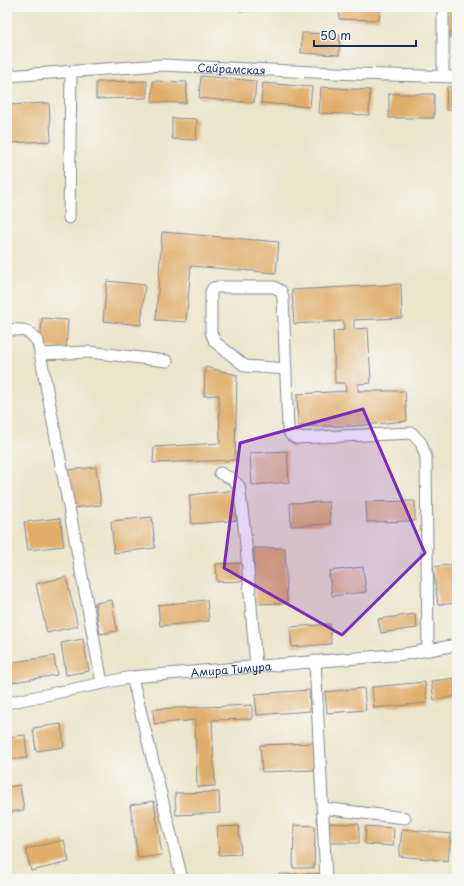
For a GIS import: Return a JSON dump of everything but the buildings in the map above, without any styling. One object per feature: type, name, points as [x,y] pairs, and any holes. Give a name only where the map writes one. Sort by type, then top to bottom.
[{"type":"street","points":[[443,7],[443,76]]},
{"type":"street","name":"Сайрамская","points":[[7,76],[161,65],[457,77]]},
{"type":"street","points":[[69,218],[71,72]]},
{"type":"street","points":[[286,368],[245,366],[215,342],[211,332],[210,292],[213,288],[274,287],[281,291],[283,298],[286,368],[288,429],[291,435],[296,438],[412,433],[421,443],[426,457],[428,650]]},
{"type":"street","points":[[7,330],[22,330],[32,334],[38,342],[102,683]]},
{"type":"street","points":[[40,354],[89,352],[167,361]]},
{"type":"street","points":[[220,473],[232,479],[239,486],[245,534],[256,666]]},
{"type":"street","name":"Амира Тимура","points":[[7,703],[132,677],[405,654],[457,645]]},
{"type":"street","points":[[314,661],[326,879]]},
{"type":"street","points":[[132,677],[182,879]]},
{"type":"street","points":[[322,808],[405,818]]},
{"type":"highlighted area","points":[[363,409],[425,553],[342,635],[224,568],[240,443]]}]
